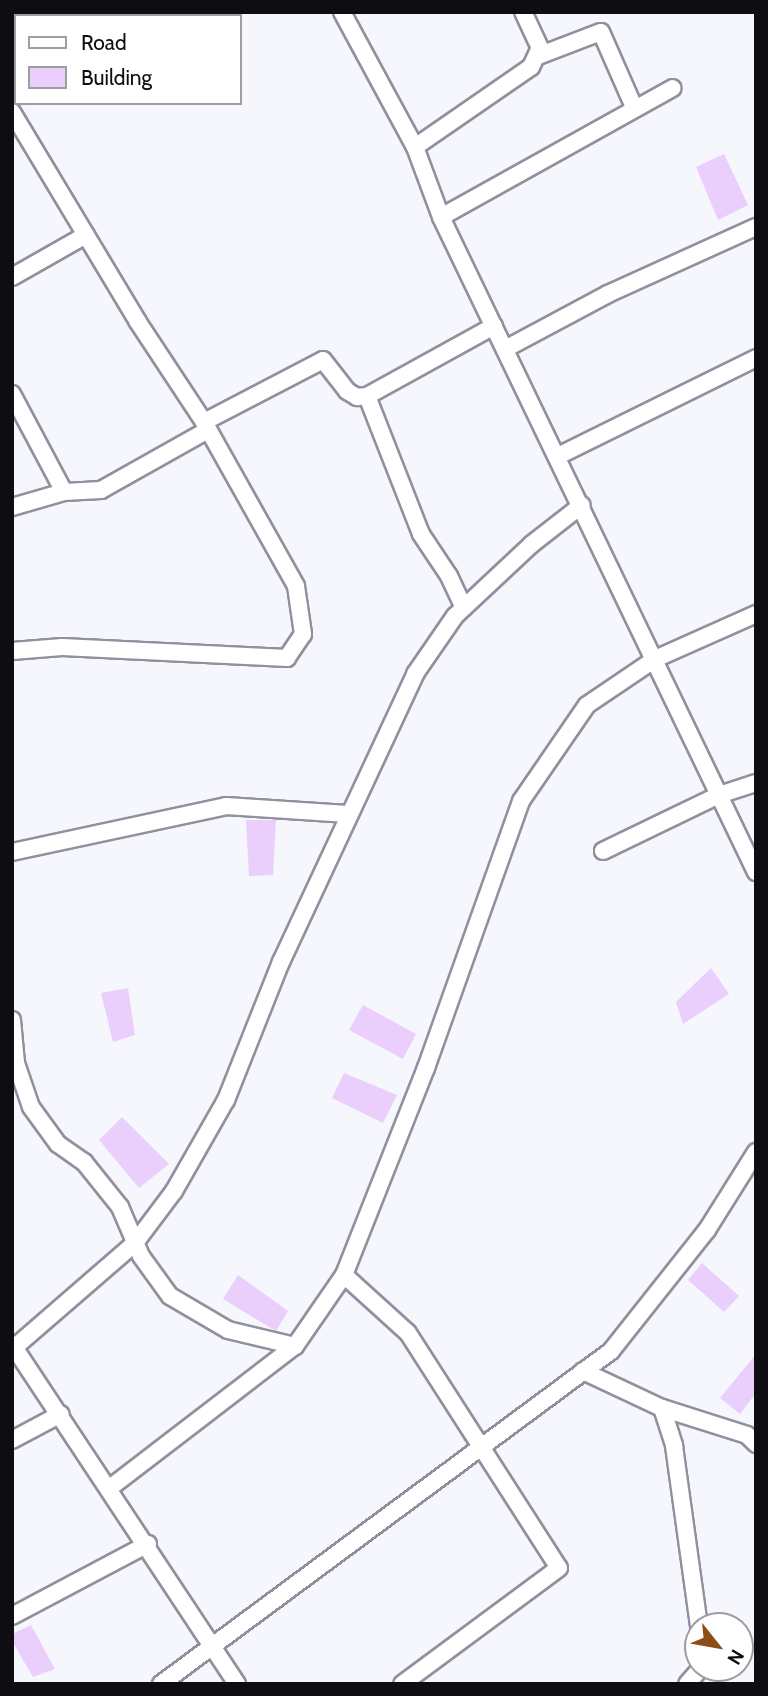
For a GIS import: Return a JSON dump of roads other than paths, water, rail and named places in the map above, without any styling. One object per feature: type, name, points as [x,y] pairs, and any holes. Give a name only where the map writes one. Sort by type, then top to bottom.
[{"type":"street","points":[[342,12],[415,146],[441,217],[582,505],[756,872]]},
{"type":"street","points":[[415,146],[531,67],[540,48],[523,12]]},
{"type":"street","points":[[538,57],[601,32],[634,107]]},
{"type":"street","points":[[441,217],[634,107],[673,88]]},
{"type":"street","points":[[12,113],[206,426],[296,586],[303,634],[287,658],[62,647],[12,651]]},
{"type":"street","points":[[505,349],[608,294],[756,227]]},
{"type":"street","points":[[12,277],[86,235]]},
{"type":"street","points":[[12,507],[64,492],[101,490],[206,426],[323,360],[347,391],[357,397],[367,396],[495,326]]},
{"type":"street","points":[[558,456],[756,358]]},
{"type":"street","points":[[12,394],[64,492]]},
{"type":"street","points":[[367,396],[421,534],[464,608]]},
{"type":"street","points":[[237,1684],[111,1487],[14,1346],[135,1242],[174,1191],[226,1100],[281,962],[415,674],[464,608],[582,505]]},
{"type":"street","points":[[111,1487],[295,1346],[344,1275],[426,1068],[522,801],[586,705],[655,659],[756,614]]},
{"type":"street","points":[[603,851],[719,795],[756,783]]},
{"type":"street","points":[[12,852],[226,806],[348,814]]},
{"type":"street","points":[[12,1020],[14,1068],[38,1118],[58,1144],[97,1176],[120,1207],[135,1242],[163,1287],[187,1309],[228,1330],[295,1346]]},
{"type":"street","points":[[161,1684],[480,1445],[611,1351],[707,1230],[756,1152]]},
{"type":"street","points":[[344,1275],[408,1333],[559,1569],[406,1683]]},
{"type":"street","points":[[583,1371],[662,1408],[747,1435],[756,1444]]},
{"type":"street","points":[[662,1408],[674,1446],[697,1612]]},
{"type":"street","points":[[12,1440],[61,1414]]},
{"type":"street","points":[[12,1616],[148,1544]]}]
